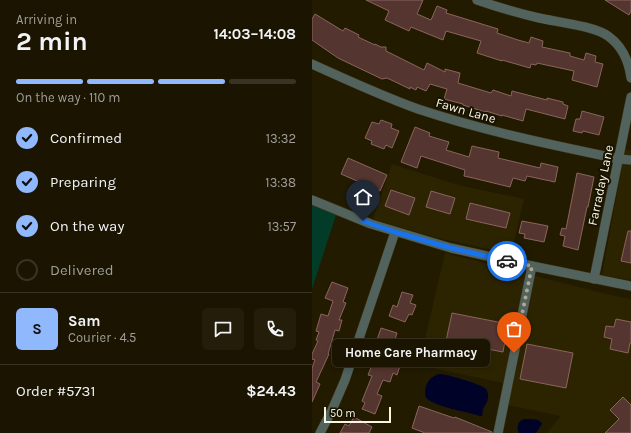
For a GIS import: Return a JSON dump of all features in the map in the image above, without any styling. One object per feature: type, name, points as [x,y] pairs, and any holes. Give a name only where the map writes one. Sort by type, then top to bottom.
[{"type":"street","points":[[477,0],[518,13],[581,26],[603,33],[614,41],[622,51],[628,65],[631,78]]},
{"type":"street","name":"Fawn Lane","points":[[312,64],[377,93],[446,118],[516,137],[619,159],[631,160]]},
{"type":"street","name":"Farraday Lane","points":[[594,279],[631,97]]},
{"type":"street","points":[[312,200],[355,218],[395,232],[460,251],[631,286]]},
{"type":"street","points":[[320,433],[345,380],[395,232]]},
{"type":"street","points":[[498,433],[532,266]]},
{"type":"shaded area","points":[[625,149],[631,150],[631,280],[602,275]]},
{"type":"shaded area","points":[[392,164],[458,185],[524,199],[511,254],[438,238],[373,219]]},
{"type":"shaded area","points":[[445,253],[631,299],[631,433],[547,433],[561,416],[499,403],[503,383],[419,365]]},
{"type":"green space","points":[[312,205],[336,215],[312,289]]},
{"type":"water","points":[[441,374],[472,382],[486,389],[488,397],[482,416],[444,407],[426,398],[425,390],[428,382],[433,377]]},
{"type":"water","points":[[524,419],[537,420],[542,424],[536,433],[519,433],[518,424]]},
{"type":"building","points":[[366,0],[423,0],[417,14],[431,20],[437,6],[447,10],[446,13],[498,29],[497,33],[518,40],[529,43],[531,37],[543,41],[542,47],[570,53],[570,56],[584,60],[586,53],[596,56],[595,62],[603,64],[597,87],[572,80],[574,71],[537,63],[536,65],[531,64],[530,68],[477,53],[481,41],[446,31],[443,40],[411,27],[409,31],[385,20],[389,11]]},
{"type":"building","points":[[605,0],[631,0],[631,11],[629,15]]},
{"type":"building","points":[[315,14],[343,31],[345,28],[359,35],[358,37],[375,45],[386,47],[386,51],[424,70],[427,63],[445,72],[445,69],[460,73],[458,83],[491,93],[493,90],[511,96],[512,91],[547,100],[547,98],[563,102],[563,104],[568,106],[565,119],[526,109],[523,121],[486,111],[485,112],[444,99],[447,89],[430,84],[426,91],[417,87],[416,90],[410,87],[410,89],[387,78],[382,79],[338,58],[312,40],[312,19]]},
{"type":"building","points":[[582,111],[604,117],[599,135],[583,131],[582,133],[573,131],[576,119],[580,119]]},
{"type":"building","points":[[381,120],[392,124],[391,128],[399,131],[392,148],[386,145],[384,149],[371,144],[372,141],[365,138],[372,122],[379,124]]},
{"type":"building","points":[[415,127],[430,133],[429,136],[449,142],[446,150],[469,157],[472,146],[499,152],[498,158],[540,168],[541,163],[558,167],[555,182],[527,176],[525,181],[513,178],[510,187],[464,176],[465,170],[421,156],[417,168],[401,162]]},
{"type":"building","points":[[348,158],[387,175],[380,191],[341,174]]},
{"type":"building","points":[[577,173],[594,177],[578,250],[563,246],[565,236],[560,235],[562,228],[566,229]]},
{"type":"building","points":[[391,190],[415,198],[409,215],[385,206]]},
{"type":"building","points":[[431,191],[455,198],[450,214],[426,207]]},
{"type":"building","points":[[470,203],[510,213],[506,228],[466,219]]},
{"type":"building","points":[[522,221],[548,226],[544,242],[524,238],[525,234],[519,233]]},
{"type":"building","points":[[628,231],[631,231],[631,263],[621,261]]},
{"type":"building","points":[[332,282],[348,288],[343,302],[346,303],[339,320],[342,320],[339,331],[335,330],[329,354],[316,382],[320,384],[312,402],[312,368],[315,360],[312,359],[312,354],[318,341],[316,340],[319,332],[316,331],[321,314],[328,316],[333,301],[325,298]]},
{"type":"building","points":[[402,292],[413,295],[410,303],[416,305],[412,315],[409,314],[405,322],[389,316],[393,305],[397,307]]},
{"type":"building","points":[[452,313],[508,324],[503,352],[446,341]]},
{"type":"building","points":[[616,319],[631,322],[631,343],[628,353],[610,349],[612,339],[604,337],[606,326],[614,327]]},
{"type":"building","points":[[381,328],[397,333],[389,359],[401,363],[397,375],[393,373],[390,382],[383,380],[377,394],[382,396],[375,414],[362,409],[365,403],[362,401],[372,376],[368,375],[372,365],[375,366],[380,351],[374,349]]},
{"type":"building","points":[[527,344],[573,353],[566,388],[520,379]]},
{"type":"building","points":[[623,397],[631,405],[631,433],[605,433],[619,419],[610,410]]},
{"type":"building","points":[[419,406],[454,418],[455,417],[492,433],[425,433],[412,428]]},
{"type":"building","points":[[354,417],[372,427],[369,433],[340,433],[345,424],[349,426]]},
{"type":"way so far","points":[[507,261],[532,266],[514,353]]},
{"type":"place","name":"Home Care Pharmacy","points":[[514,353]]},
{"type":"route","points":[[363,221],[460,251],[507,261]]}]
